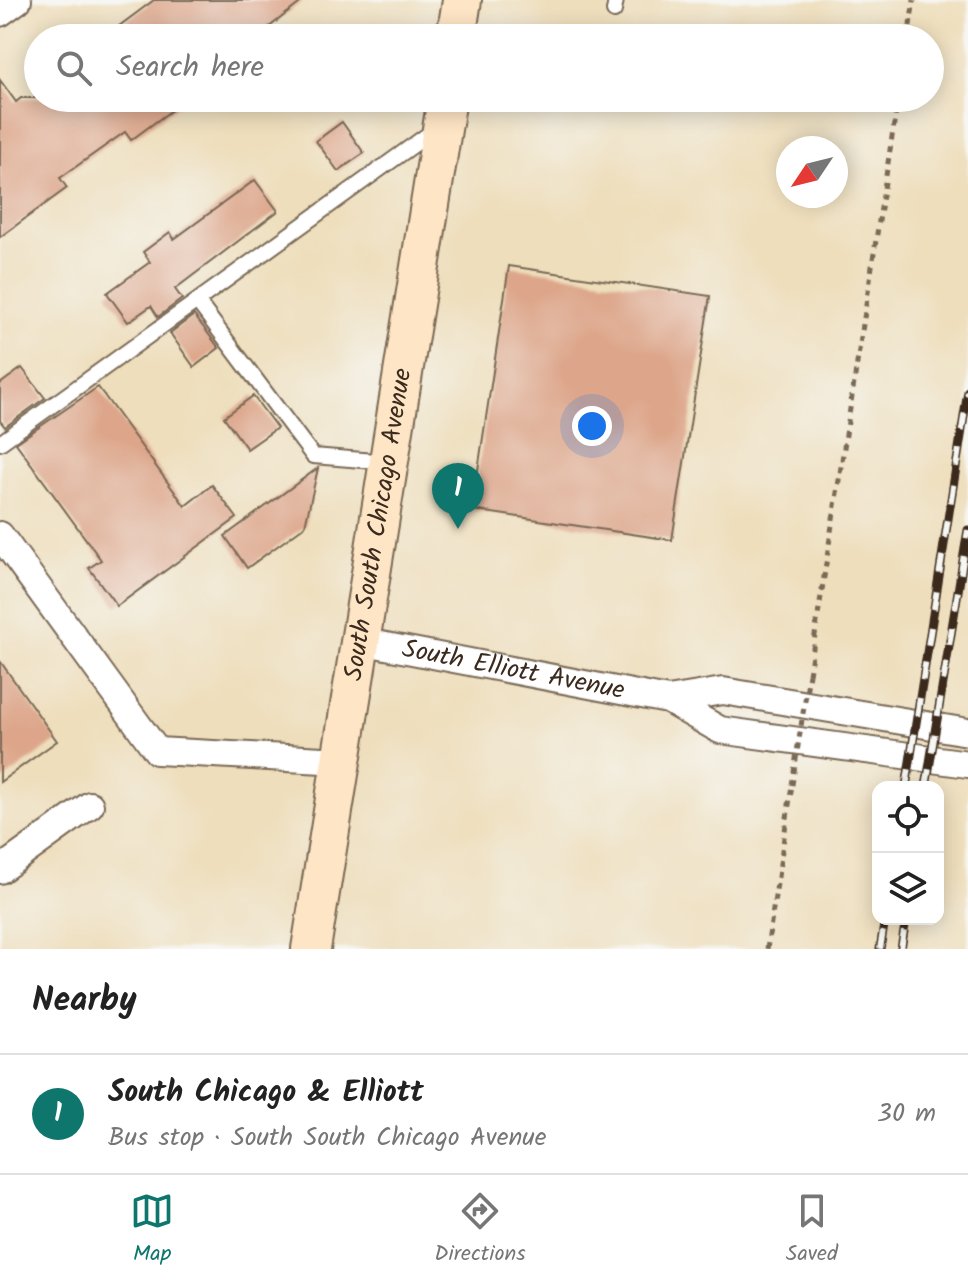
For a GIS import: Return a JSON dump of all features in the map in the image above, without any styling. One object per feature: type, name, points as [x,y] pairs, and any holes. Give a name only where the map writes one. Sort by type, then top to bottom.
[{"type":"main road","points":[[458,24],[462,0]]},
{"type":"main road","name":"South South Chicago Avenue","points":[[311,949],[446,112]]},
{"type":"street","points":[[0,13],[18,0]]},
{"type":"street","points":[[0,535],[157,751],[342,761]]},
{"type":"street","name":"South Elliott Avenue","points":[[360,641],[668,700],[720,730],[968,764]]},
{"type":"street","name":"South Elliott Avenue","points":[[668,700],[723,691],[968,732]]},
{"type":"street","points":[[0,870],[90,805]]},
{"type":"lane","points":[[0,443],[197,301],[443,112]]},
{"type":"lane","points":[[197,301],[313,456],[388,462]]},
{"type":"path","points":[[910,24],[914,0]]},
{"type":"path","points":[[767,949],[896,112]]},
{"type":"building","points":[[154,0],[304,0],[273,24],[122,24]]},
{"type":"building","points":[[0,80],[16,102],[24,98],[24,112],[169,112],[131,140],[125,132],[60,178],[67,188],[0,237]]},
{"type":"building","points":[[342,122],[364,153],[338,171],[316,141]]},
{"type":"building","points":[[255,180],[278,211],[175,289],[182,299],[158,317],[151,306],[128,322],[107,293],[150,262],[143,252],[170,232],[174,239]]},
{"type":"building","points":[[509,266],[710,296],[672,540],[472,510]]},
{"type":"building","points":[[194,315],[219,348],[194,367],[170,333]]},
{"type":"building","points":[[22,368],[45,398],[5,427],[0,421],[0,384]]},
{"type":"building","points":[[98,387],[185,506],[212,485],[237,518],[117,606],[89,568],[101,560],[16,443]]},
{"type":"building","points":[[253,396],[277,428],[247,449],[224,417]]},
{"type":"building","points":[[318,468],[305,526],[247,568],[225,536]]},
{"type":"building","points":[[0,661],[57,741],[0,782]]},
{"type":"railway","points":[[907,781],[968,391]]},
{"type":"railway","points":[[927,781],[968,530]]},
{"type":"railway","points":[[880,949],[884,925]]},
{"type":"railway","points":[[901,949],[905,925]]},
{"type":"place","name":"South Chicago & Elliott","points":[[458,529]]}]
